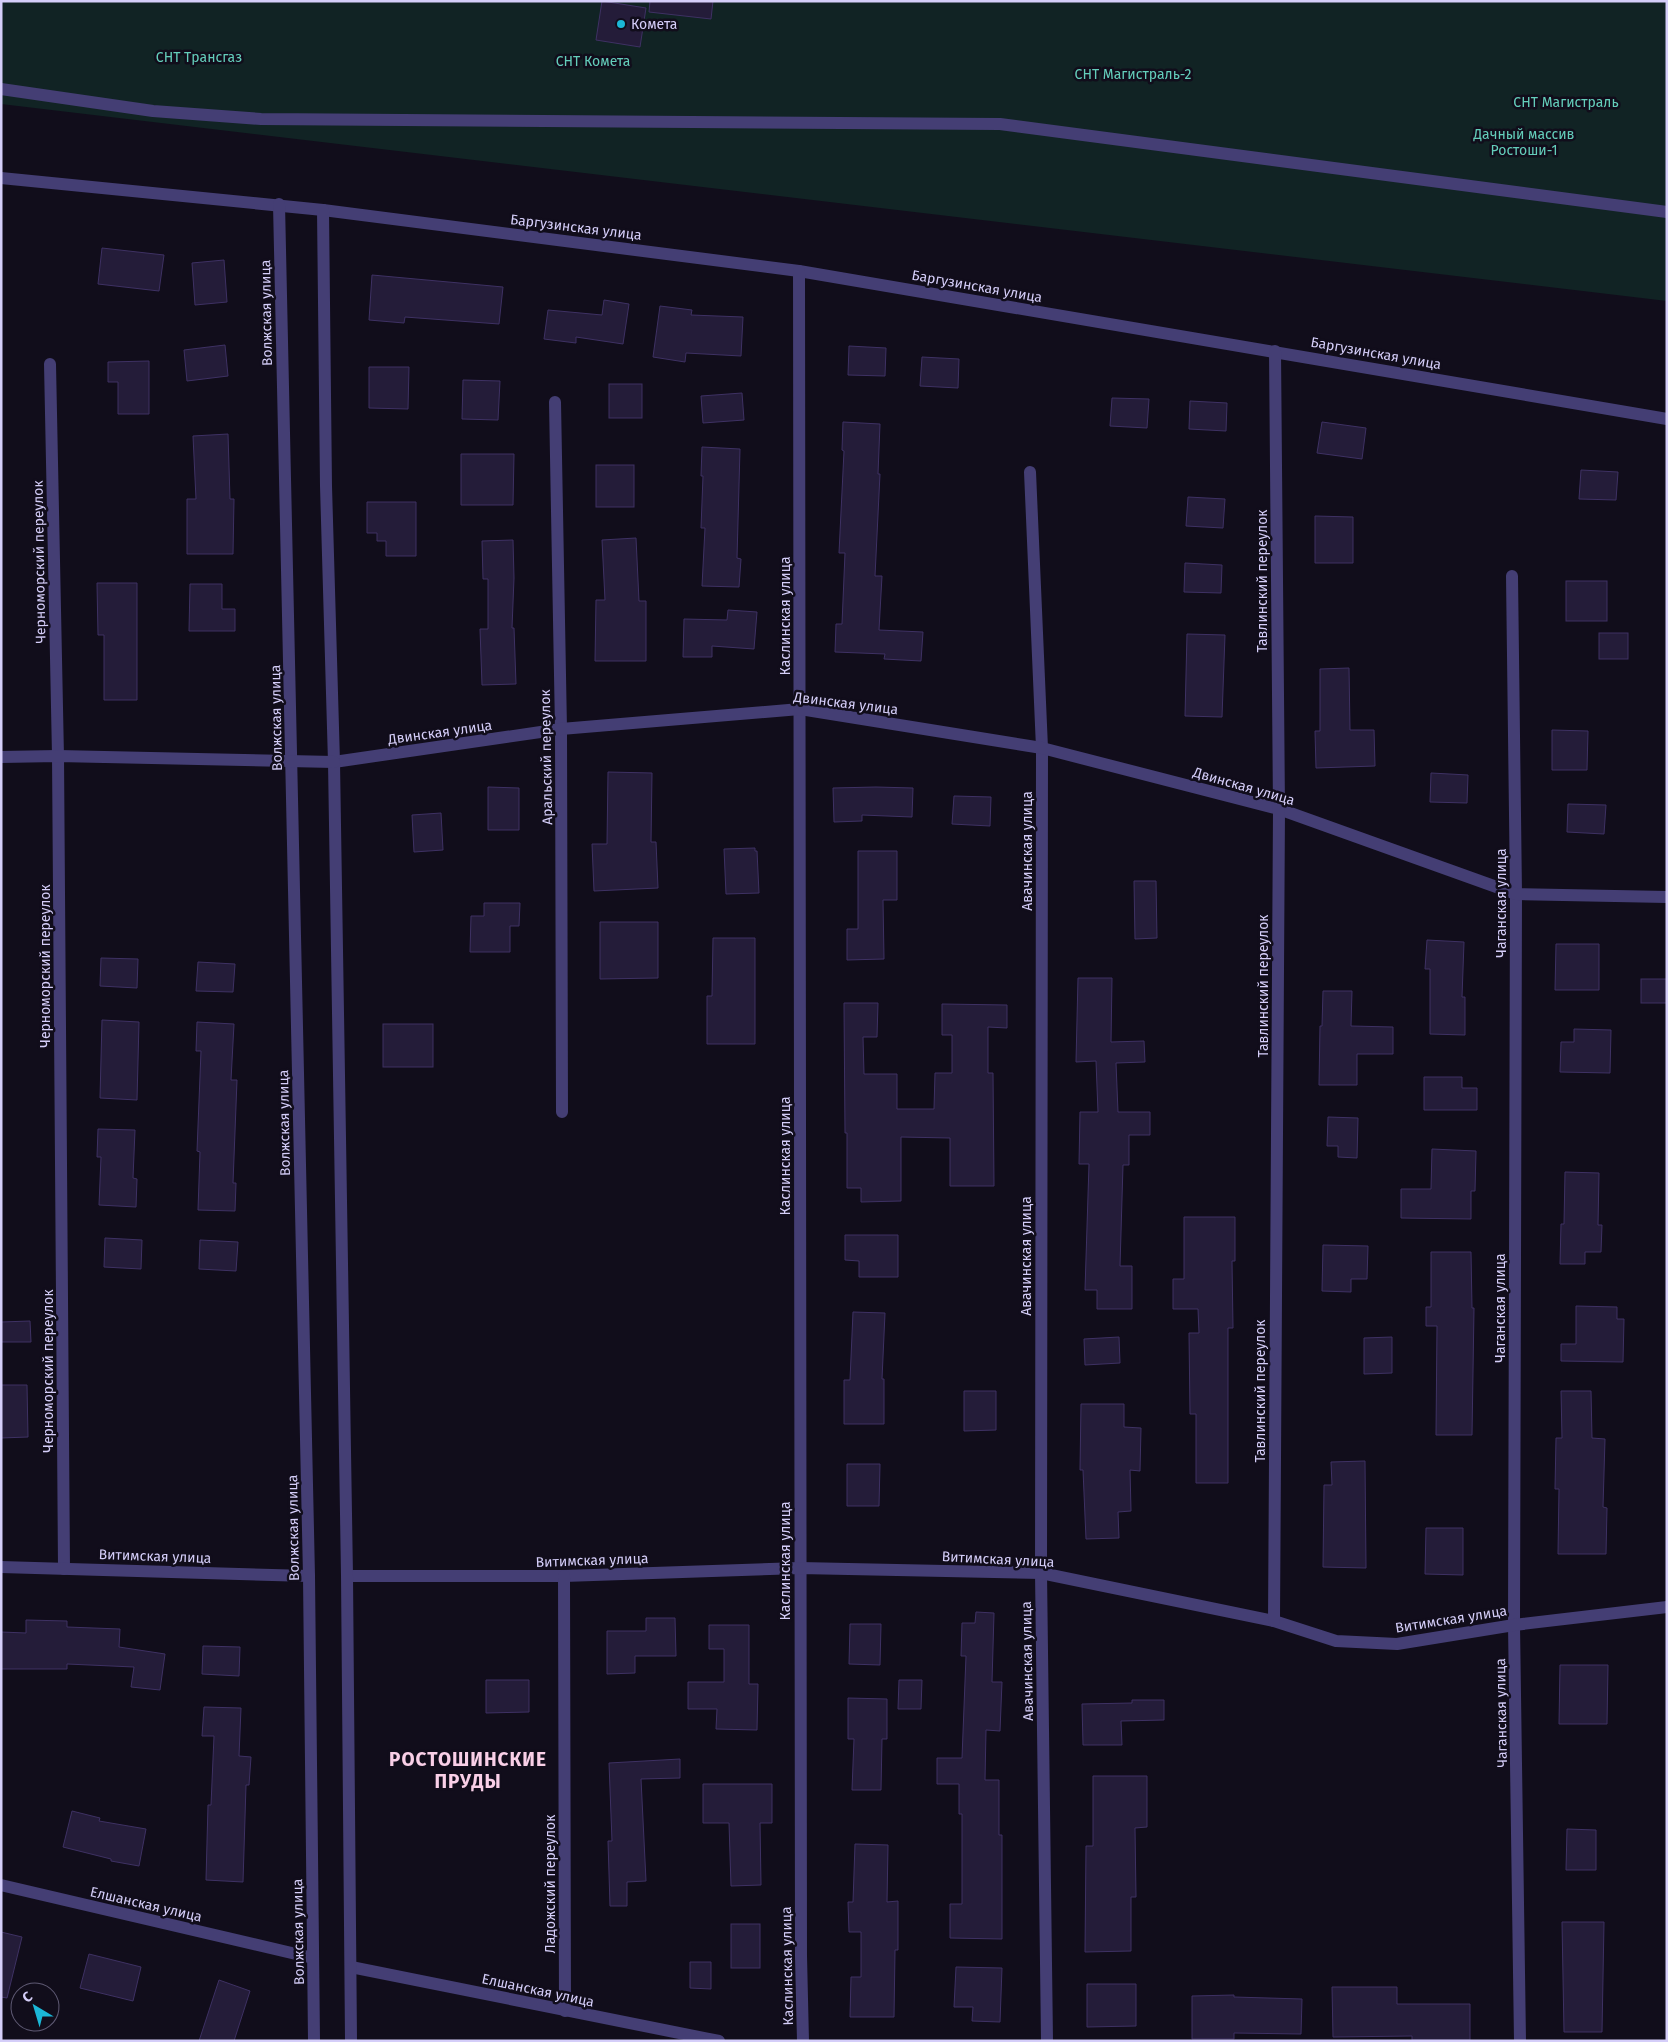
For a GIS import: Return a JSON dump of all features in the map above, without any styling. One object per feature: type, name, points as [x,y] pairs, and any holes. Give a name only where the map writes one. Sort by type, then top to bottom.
[{"type":"street","points":[[1,89],[153,111],[261,119],[1000,124],[1667,212]]},
{"type":"street","name":"Баргузинская улица","points":[[1,178],[279,204],[799,271],[1667,419]]},
{"type":"street","name":"Волжская улица","points":[[279,204],[309,1576],[314,2041]]},
{"type":"street","points":[[323,210],[326,486],[334,762],[348,1576],[351,2041]]},
{"type":"street","name":"Каслинская улица","points":[[799,271],[800,1568],[803,2041]]},
{"type":"street","name":"Тавлинский переулок","points":[[1274,1621],[1278,810],[1275,351]]},
{"type":"street","name":"Черноморский переулок","points":[[50,364],[58,756],[64,1569]]},
{"type":"street","name":"Аральский переулок","points":[[555,402],[561,729],[562,1112]]},
{"type":"street","name":"Авачинская улица","points":[[1030,472],[1042,748],[1041,1573],[1048,2041]]},
{"type":"street","name":"Чаганская улица","points":[[1512,576],[1516,894],[1514,1625],[1520,2041]]},
{"type":"street","name":"Двинская улица","points":[[1,757],[58,756],[334,762],[561,729],[800,709],[1042,748],[1278,810],[1516,894],[1667,897]]},
{"type":"street","name":"Витимская улица","points":[[1,1567],[309,1576]]},
{"type":"street","name":"Витимская улица","points":[[348,1576],[564,1576],[800,1568],[1041,1573],[1274,1621],[1336,1641],[1397,1644],[1514,1625],[1667,1607]]},
{"type":"street","name":"Ладожский переулок","points":[[564,1576],[565,2011]]},
{"type":"street","name":"Елшанская улица","points":[[1,1885],[313,1958]]},
{"type":"street","name":"Елшанская улица","points":[[351,1967],[719,2041]]},
{"type":"green space","name":"Дачный массив Ростоши-1","points":[[1,1],[1667,1],[1667,301],[1,104]]},
{"type":"building","name":"Комета","points":[[602,1],[646,8],[640,47],[596,40]]},
{"type":"building","points":[[650,1],[713,1],[711,19],[649,12]]},
{"type":"building","points":[[102,248],[164,255],[159,291],[98,284]]},
{"type":"building","points":[[224,260],[227,302],[195,305],[192,263]]},
{"type":"building","points":[[372,275],[503,287],[499,324],[405,317],[404,323],[369,320]]},
{"type":"building","points":[[604,300],[629,304],[623,344],[576,337],[576,343],[544,339],[548,310],[602,315]]},
{"type":"building","points":[[660,306],[692,310],[691,315],[743,317],[741,356],[686,353],[685,362],[653,357]]},
{"type":"building","points":[[225,345],[228,376],[187,381],[184,350]]},
{"type":"building","points":[[849,346],[886,348],[885,376],[848,375]]},
{"type":"building","points":[[922,357],[959,359],[958,388],[920,386]]},
{"type":"building","points":[[149,361],[149,414],[118,414],[118,382],[108,382],[108,362]]},
{"type":"building","points":[[369,367],[409,367],[408,409],[369,408]]},
{"type":"building","points":[[463,380],[500,381],[498,420],[462,419]]},
{"type":"building","points":[[609,384],[642,384],[642,418],[609,418]]},
{"type":"building","points":[[742,393],[744,420],[703,423],[701,396]]},
{"type":"building","points":[[1112,398],[1149,399],[1147,428],[1110,426]]},
{"type":"building","points":[[1190,401],[1227,403],[1226,431],[1189,429]]},
{"type":"building","points":[[843,422],[880,424],[878,474],[880,474],[875,576],[882,576],[879,630],[923,632],[921,661],[884,659],[885,654],[835,652],[836,624],[842,624],[845,553],[839,553],[844,451],[842,450]]},
{"type":"building","points":[[1322,422],[1366,428],[1362,459],[1317,453]]},
{"type":"building","points":[[228,434],[230,499],[234,499],[233,554],[187,554],[187,499],[196,499],[193,436]]},
{"type":"building","points":[[702,447],[740,449],[737,558],[741,559],[739,587],[702,586],[705,528],[701,528]]},
{"type":"building","points":[[461,454],[514,454],[513,505],[461,505]]},
{"type":"building","points":[[596,465],[634,465],[634,507],[596,507]]},
{"type":"building","points":[[1581,470],[1618,472],[1616,500],[1579,499]]},
{"type":"building","points":[[1188,497],[1225,499],[1223,528],[1186,526]]},
{"type":"building","points":[[367,502],[416,502],[416,556],[386,556],[386,541],[377,541],[377,533],[367,533]]},
{"type":"building","points":[[1315,516],[1353,517],[1353,563],[1315,563]]},
{"type":"building","points":[[636,538],[639,601],[646,601],[646,661],[595,661],[596,600],[605,600],[602,540]]},
{"type":"building","points":[[513,540],[512,628],[514,628],[516,684],[482,685],[480,629],[488,629],[488,579],[483,579],[482,541]]},
{"type":"building","points":[[1185,563],[1222,565],[1221,593],[1184,592]]},
{"type":"building","points":[[1566,581],[1607,581],[1607,621],[1566,621]]},
{"type":"building","points":[[97,583],[137,583],[137,700],[104,700],[104,635],[98,635]]},
{"type":"building","points":[[190,584],[222,584],[222,609],[235,609],[235,631],[189,631]]},
{"type":"building","points":[[728,610],[757,612],[754,649],[712,646],[712,657],[683,657],[684,619],[727,620]]},
{"type":"building","points":[[1599,633],[1628,633],[1628,659],[1599,659]]},
{"type":"building","points":[[1187,634],[1225,635],[1222,717],[1185,716]]},
{"type":"building","points":[[1349,668],[1350,730],[1374,730],[1375,766],[1316,768],[1315,731],[1320,731],[1320,669]]},
{"type":"building","points":[[1552,730],[1588,731],[1587,770],[1552,770]]},
{"type":"building","points":[[608,772],[652,773],[651,842],[656,842],[658,888],[594,891],[592,844],[607,844]]},
{"type":"building","points":[[1431,773],[1468,775],[1467,803],[1430,802]]},
{"type":"building","points":[[488,787],[519,788],[519,830],[488,830]]},
{"type":"building","points":[[833,788],[913,788],[912,817],[862,815],[862,821],[834,822]]},
{"type":"building","points":[[954,796],[991,797],[990,826],[952,824]]},
{"type":"building","points":[[1568,804],[1606,805],[1604,834],[1567,832]]},
{"type":"building","points":[[441,813],[443,850],[414,852],[412,815]]},
{"type":"building","points":[[755,848],[755,851],[757,851],[759,893],[726,894],[724,849]]},
{"type":"building","points":[[858,851],[897,851],[897,900],[883,900],[884,959],[847,960],[847,929],[858,929]]},
{"type":"building","points":[[1134,881],[1156,881],[1157,938],[1135,939]]},
{"type":"building","points":[[484,903],[520,903],[519,926],[510,926],[510,952],[470,952],[471,916],[484,916]]},
{"type":"building","points":[[600,922],[658,922],[658,978],[600,979]]},
{"type":"building","points":[[713,938],[755,938],[755,1044],[707,1044],[707,996],[712,996]]},
{"type":"building","points":[[1427,940],[1464,942],[1462,997],[1465,997],[1465,1035],[1430,1034],[1430,969],[1425,969]]},
{"type":"building","points":[[1556,944],[1599,944],[1599,990],[1555,990]]},
{"type":"building","points":[[101,958],[138,959],[137,988],[100,986]]},
{"type":"building","points":[[198,962],[235,964],[233,992],[196,991]]},
{"type":"building","points":[[1078,978],[1112,978],[1111,1042],[1144,1041],[1145,1062],[1116,1063],[1118,1112],[1150,1112],[1150,1135],[1129,1135],[1129,1165],[1123,1165],[1120,1266],[1132,1266],[1132,1309],[1097,1309],[1097,1290],[1085,1290],[1089,1164],[1079,1164],[1080,1112],[1098,1112],[1096,1061],[1076,1062]]},
{"type":"building","points":[[1641,979],[1667,979],[1667,1003],[1641,1003]]},
{"type":"building","points":[[1323,991],[1352,991],[1351,1026],[1393,1027],[1393,1054],[1357,1054],[1357,1085],[1319,1085],[1320,1026],[1322,1026]]},
{"type":"building","points":[[844,1003],[878,1003],[877,1037],[863,1037],[864,1074],[897,1074],[897,1109],[934,1109],[935,1073],[952,1073],[952,1035],[942,1035],[942,1004],[1007,1005],[1007,1028],[988,1027],[988,1073],[993,1073],[994,1186],[950,1186],[950,1138],[901,1137],[901,1201],[861,1202],[861,1188],[847,1188]]},
{"type":"building","points":[[102,1020],[139,1022],[137,1100],[100,1098]]},
{"type":"building","points":[[197,1022],[234,1024],[231,1080],[237,1080],[233,1183],[236,1183],[235,1211],[198,1210],[200,1152],[197,1151],[201,1051],[196,1051]]},
{"type":"building","points":[[383,1024],[433,1024],[433,1067],[383,1067]]},
{"type":"building","points":[[1574,1029],[1611,1030],[1610,1073],[1560,1072],[1561,1042],[1574,1042]]},
{"type":"building","points":[[1424,1077],[1462,1077],[1462,1088],[1477,1088],[1477,1110],[1424,1110]]},
{"type":"building","points":[[1328,1117],[1358,1118],[1357,1158],[1338,1157],[1338,1146],[1327,1146]]},
{"type":"building","points":[[98,1129],[135,1130],[133,1178],[137,1179],[136,1207],[99,1205],[101,1157],[97,1157]]},
{"type":"building","points":[[1432,1149],[1476,1151],[1475,1191],[1471,1191],[1471,1219],[1401,1218],[1401,1189],[1431,1189]]},
{"type":"building","points":[[1565,1172],[1599,1173],[1598,1225],[1602,1225],[1601,1252],[1585,1252],[1585,1264],[1560,1264],[1561,1224],[1564,1224]]},
{"type":"building","points":[[1184,1217],[1235,1217],[1235,1261],[1232,1261],[1233,1328],[1228,1328],[1228,1483],[1196,1483],[1196,1414],[1190,1414],[1189,1333],[1199,1333],[1198,1309],[1173,1309],[1173,1279],[1184,1279]]},
{"type":"building","points":[[845,1235],[898,1235],[898,1277],[859,1277],[859,1261],[845,1260]]},
{"type":"building","points":[[105,1238],[142,1240],[141,1269],[104,1267]]},
{"type":"building","points":[[200,1240],[238,1242],[236,1271],[199,1269]]},
{"type":"building","points":[[1323,1245],[1368,1246],[1367,1279],[1351,1279],[1351,1292],[1322,1291]]},
{"type":"building","points":[[1431,1252],[1471,1252],[1472,1308],[1474,1308],[1472,1435],[1436,1435],[1437,1326],[1426,1326],[1426,1307],[1431,1307]]},
{"type":"building","points":[[1576,1306],[1617,1307],[1617,1319],[1624,1319],[1623,1362],[1561,1361],[1561,1344],[1576,1344]]},
{"type":"building","points":[[853,1312],[885,1313],[882,1379],[884,1379],[884,1424],[844,1424],[844,1380],[850,1380]]},
{"type":"building","points":[[30,1321],[31,1342],[1,1342],[1,1322]]},
{"type":"building","points":[[1119,1337],[1120,1363],[1085,1365],[1084,1339]]},
{"type":"building","points":[[1392,1337],[1392,1373],[1364,1374],[1364,1338]]},
{"type":"building","points":[[1,1385],[27,1385],[28,1437],[1,1438]]},
{"type":"building","points":[[964,1391],[996,1391],[996,1430],[964,1431]]},
{"type":"building","points":[[1561,1391],[1591,1391],[1592,1438],[1605,1439],[1603,1507],[1607,1508],[1606,1554],[1558,1554],[1559,1489],[1555,1489],[1556,1438],[1562,1438]]},
{"type":"building","points":[[1081,1404],[1124,1404],[1124,1427],[1141,1428],[1140,1471],[1130,1470],[1131,1511],[1118,1512],[1119,1538],[1086,1539],[1083,1470],[1080,1470]]},
{"type":"building","points":[[1365,1461],[1366,1568],[1323,1567],[1324,1485],[1332,1485],[1331,1462]]},
{"type":"building","points":[[847,1464],[880,1464],[879,1506],[847,1506]]},
{"type":"building","points":[[1426,1528],[1463,1528],[1463,1575],[1425,1574]]},
{"type":"building","points":[[976,1612],[994,1613],[992,1682],[1002,1682],[1000,1731],[986,1730],[985,1780],[999,1780],[999,1835],[1002,1835],[1002,1939],[950,1938],[950,1904],[962,1904],[962,1814],[959,1814],[959,1784],[937,1784],[937,1758],[962,1758],[966,1656],[961,1656],[962,1623],[975,1623]]},
{"type":"building","points":[[646,1618],[675,1618],[676,1656],[635,1656],[635,1673],[607,1674],[607,1631],[646,1631]]},
{"type":"building","points":[[26,1620],[67,1621],[67,1627],[120,1629],[119,1647],[165,1654],[160,1690],[131,1687],[134,1667],[67,1664],[67,1669],[1,1669],[1,1632],[26,1633]]},
{"type":"building","points":[[850,1624],[881,1624],[880,1665],[849,1664]]},
{"type":"building","points":[[709,1625],[749,1625],[749,1684],[758,1684],[757,1730],[716,1729],[717,1709],[688,1709],[688,1682],[724,1682],[724,1649],[709,1649]]},
{"type":"building","points":[[203,1646],[240,1647],[239,1676],[202,1674]]},
{"type":"building","points":[[1560,1665],[1608,1665],[1607,1724],[1559,1724]]},
{"type":"building","points":[[486,1680],[529,1680],[529,1712],[486,1713]]},
{"type":"building","points":[[899,1680],[922,1680],[921,1709],[898,1709]]},
{"type":"building","points":[[848,1698],[887,1699],[887,1739],[882,1739],[881,1790],[852,1790],[854,1739],[848,1739]]},
{"type":"building","points":[[1132,1700],[1164,1700],[1164,1720],[1121,1721],[1122,1745],[1083,1745],[1082,1704],[1132,1703]]},
{"type":"building","points":[[204,1707],[241,1708],[239,1756],[251,1757],[249,1785],[246,1785],[243,1882],[206,1880],[208,1805],[211,1805],[214,1736],[202,1736]]},
{"type":"building","points":[[680,1759],[680,1778],[641,1779],[646,1881],[627,1882],[627,1906],[610,1906],[608,1841],[612,1841],[609,1763]]},
{"type":"building","points":[[1093,1776],[1147,1776],[1147,1827],[1135,1828],[1136,1897],[1131,1897],[1131,1951],[1085,1952],[1086,1846],[1093,1846]]},
{"type":"building","points":[[703,1784],[772,1784],[772,1823],[760,1823],[761,1885],[731,1886],[729,1823],[703,1823]]},
{"type":"building","points":[[72,1811],[100,1818],[99,1821],[146,1829],[139,1866],[111,1861],[111,1859],[63,1847]]},
{"type":"building","points":[[1567,1829],[1596,1830],[1596,1870],[1566,1870]]},
{"type":"building","points":[[855,1844],[888,1845],[887,1902],[898,1901],[898,1950],[895,1950],[894,2017],[850,2017],[851,1977],[861,1977],[861,1932],[849,1932],[848,1902],[853,1902]]},
{"type":"building","points":[[1562,1922],[1604,1922],[1602,2032],[1564,2032]]},
{"type":"building","points":[[731,1924],[760,1924],[760,1968],[731,1968]]},
{"type":"building","points":[[1,1932],[22,1937],[7,1998],[1,1997]]},
{"type":"building","points":[[89,1954],[141,1967],[133,2001],[80,1988]]},
{"type":"building","points":[[690,1962],[711,1962],[711,1989],[690,1988]]},
{"type":"building","points":[[956,1967],[1002,1968],[1000,2022],[972,2021],[973,2007],[954,2007]]},
{"type":"building","points":[[219,1980],[250,1991],[234,2041],[199,2041]]},
{"type":"building","points":[[1087,1984],[1136,1984],[1136,2026],[1087,2027]]},
{"type":"building","points":[[1332,1987],[1397,1987],[1397,2004],[1470,2004],[1470,2040],[1412,2040],[1412,2036],[1333,2037]]},
{"type":"building","points":[[1234,1995],[1234,1997],[1302,1999],[1301,2034],[1234,2033],[1234,2039],[1192,2039],[1192,1996]]},
{"type":"place","name":"Комета","points":[[621,24]]},
{"type":"district","name":"РОСТОШИНСКИЕ ПРУДЫ","points":[[468,1770]]},
{"type":"park label","name":"СНТ Трансгаз","points":[[199,57]]},
{"type":"park label","name":"СНТ Комета","points":[[593,61]]},
{"type":"park label","name":"СНТ Магистраль-2","points":[[1133,74]]},
{"type":"park label","name":"СНТ Магистраль","points":[[1566,102]]}]
